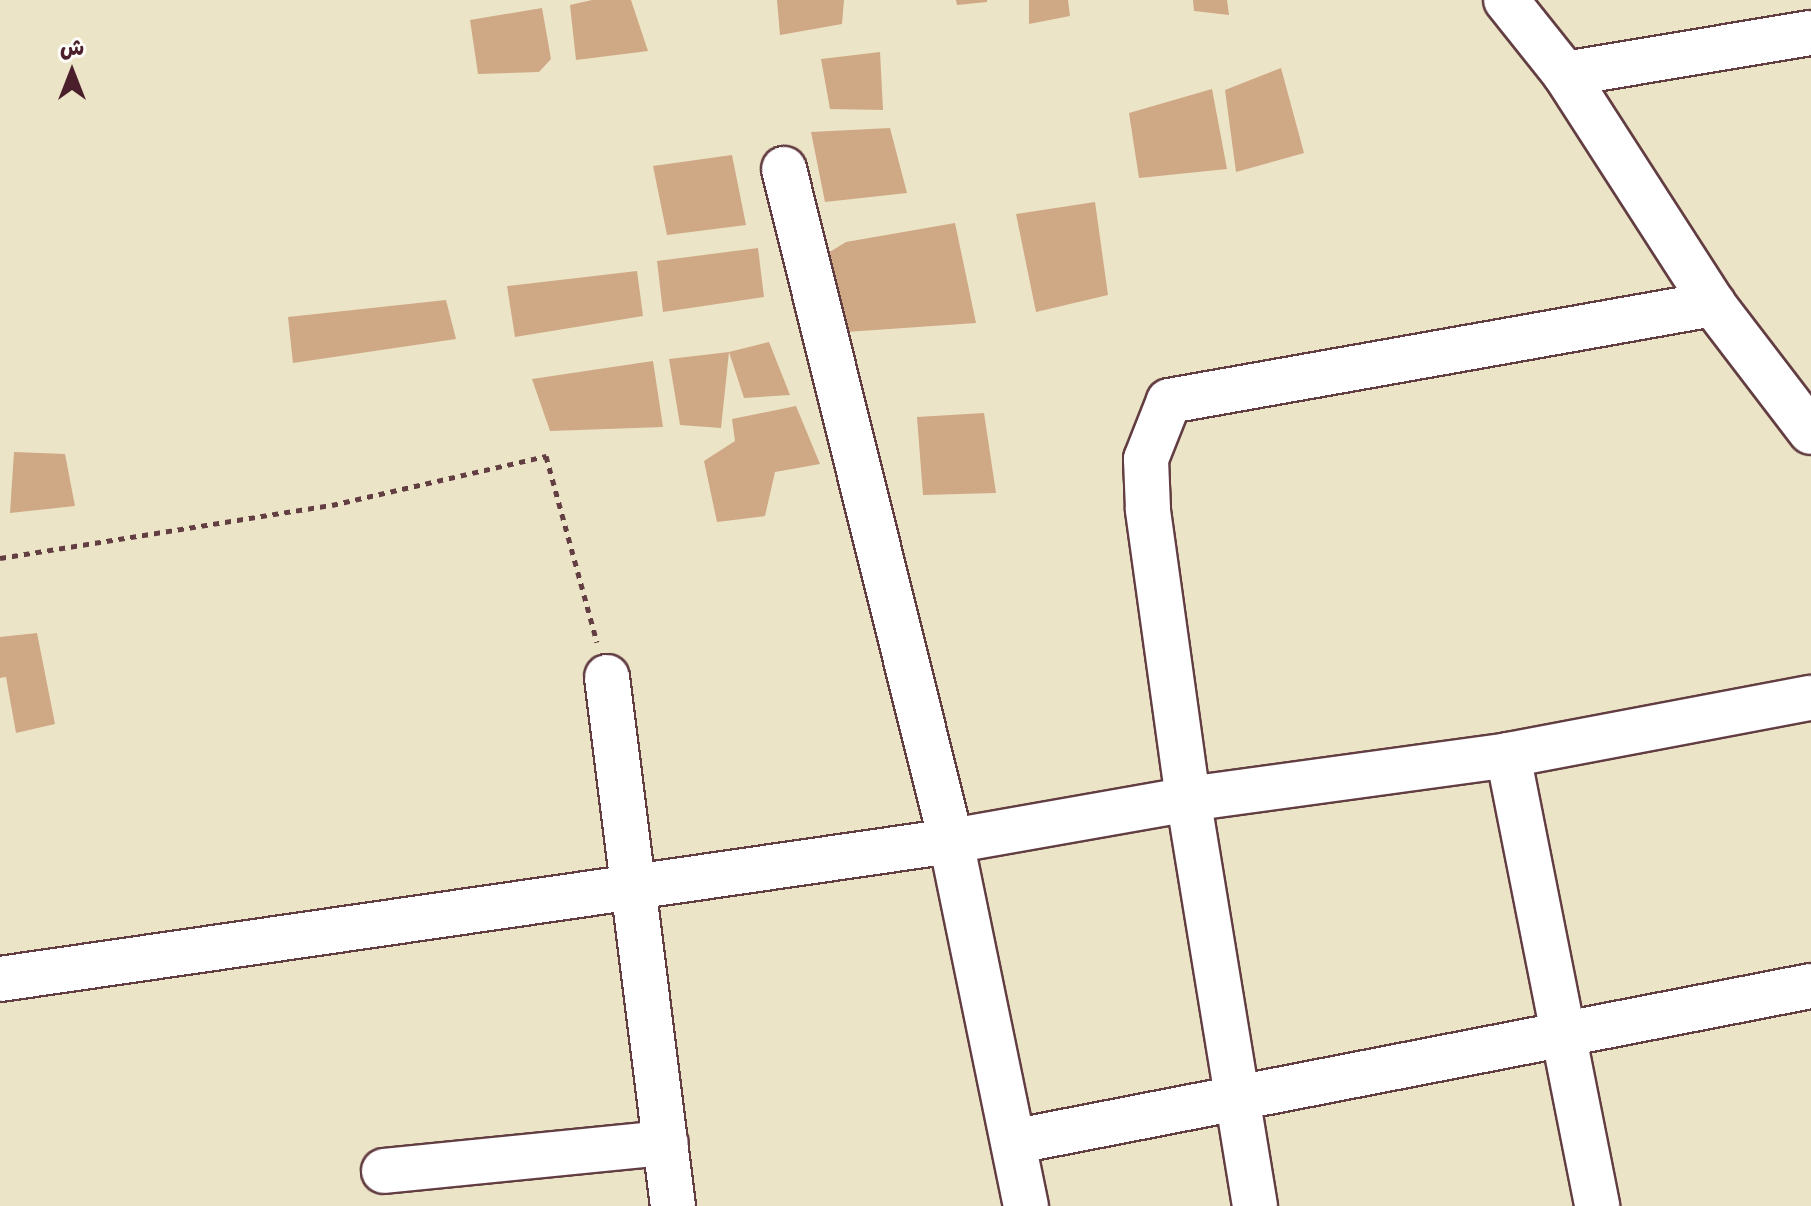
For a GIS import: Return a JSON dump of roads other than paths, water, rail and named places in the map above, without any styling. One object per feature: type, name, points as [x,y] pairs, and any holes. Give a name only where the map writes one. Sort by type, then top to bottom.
[{"type":"street","points":[[1506,0],[1565,74],[1713,304],[1794,385],[1811,432]]},
{"type":"street","points":[[1565,74],[1811,33]]},
{"type":"street","points":[[784,169],[951,841],[1017,1141],[1026,1206]]},
{"type":"street","points":[[1255,1206],[1188,799],[1148,497],[1146,459],[1169,401],[1713,304]]},
{"type":"street","points":[[607,677],[673,1206]]},
{"type":"street","points":[[0,979],[951,841],[1188,799],[1508,755],[1811,698]]},
{"type":"street","points":[[1508,755],[1597,1206]]},
{"type":"street","points":[[1017,1141],[1562,1031],[1811,986]]},
{"type":"street","points":[[384,1171],[666,1143]]}]
